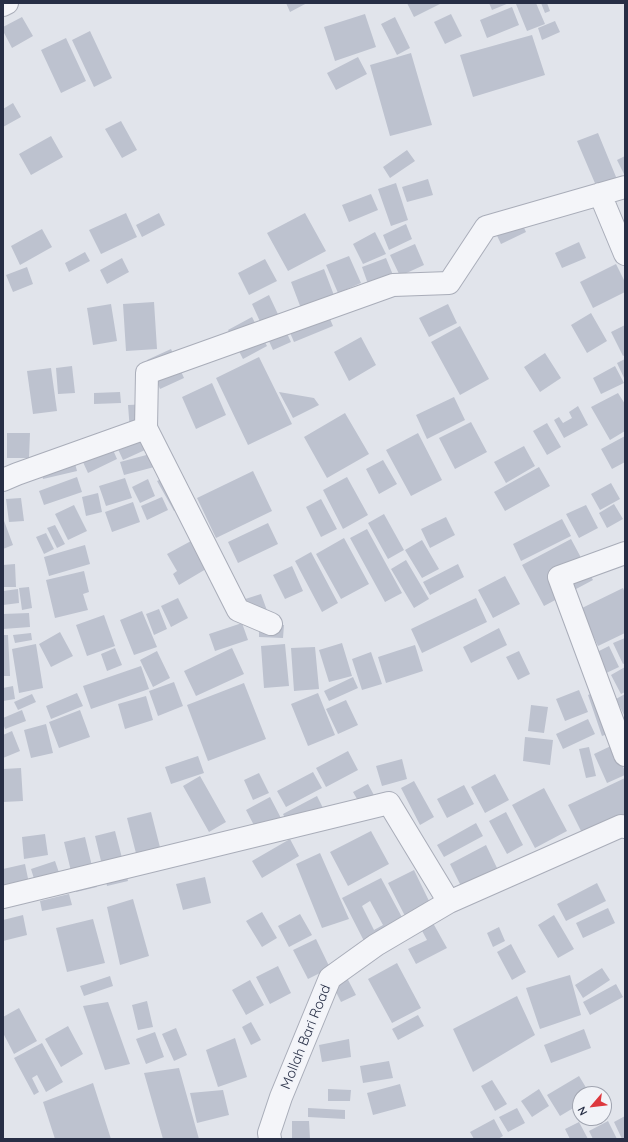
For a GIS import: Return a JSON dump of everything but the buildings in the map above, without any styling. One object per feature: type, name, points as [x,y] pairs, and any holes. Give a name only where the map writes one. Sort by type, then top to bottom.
[{"type":"street","points":[[3,5],[7,3]]},
{"type":"street","points":[[271,624],[238,610],[146,428],[146,373],[393,285],[449,284],[486,227],[625,187]]},
{"type":"street","points":[[600,194],[625,254]]},
{"type":"street","points":[[3,480],[146,428]]},
{"type":"street","points":[[625,553],[559,577],[625,755]]},
{"type":"street","points":[[3,897],[389,803],[449,902]]},
{"type":"street","name":"Mollah Bari Road","points":[[270,1139],[269,1133],[281,1097],[330,978],[376,945],[449,902],[621,826],[625,827]]}]
